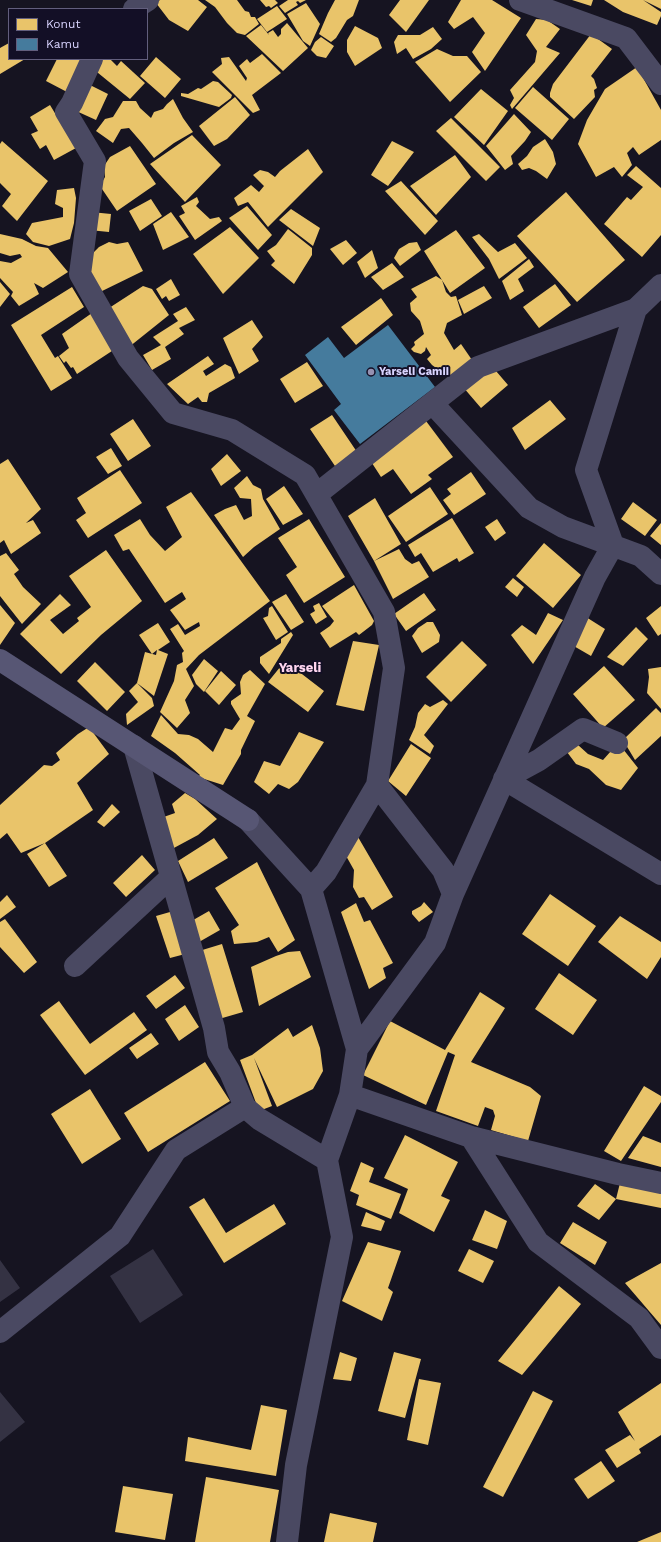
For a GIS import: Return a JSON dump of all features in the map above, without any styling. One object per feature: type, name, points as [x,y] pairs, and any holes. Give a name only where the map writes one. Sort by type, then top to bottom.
[{"type":"street","points":[[136,8],[148,0]]},
{"type":"street","points":[[520,0],[626,38],[661,84]]},
{"type":"street","points":[[92,60],[72,103],[66,112],[95,160],[80,274],[128,358],[174,413],[232,430],[305,475],[384,612],[394,668],[376,785],[326,872],[311,889]]},
{"type":"street","points":[[316,494],[478,367],[636,309],[661,285]]},
{"type":"street","points":[[357,1049],[435,943],[453,894],[504,779],[594,577],[612,545],[586,470],[636,309]]},
{"type":"street","points":[[432,404],[528,508],[564,527],[642,556],[661,574]]},
{"type":"street","points":[[0,660],[248,820],[311,889],[357,1049],[350,1095],[327,1160],[342,1237],[296,1465],[287,1542]]},
{"type":"street","points":[[504,779],[538,760],[584,729],[617,743]]},
{"type":"street","points":[[134,746],[214,1028],[218,1052],[230,1072],[245,1107],[259,1119],[327,1160]]},
{"type":"street","points":[[504,779],[661,874]]},
{"type":"street","points":[[376,785],[443,870],[453,894]]},
{"type":"street","points":[[75,966],[170,877]]},
{"type":"street","points":[[350,1095],[471,1137],[618,1174],[661,1183]]},
{"type":"street","points":[[0,1332],[120,1236],[176,1150],[245,1107]]},
{"type":"street","points":[[471,1137],[538,1242],[639,1318],[661,1348]]},
{"type":"building: Konut","points":[[160,0],[198,0],[207,7],[188,31],[169,20],[156,3]]},
{"type":"building: Konut","points":[[205,0],[237,0],[245,11],[249,12],[251,17],[255,17],[259,24],[245,35],[237,33],[215,7]]},
{"type":"building: Konut","points":[[260,0],[275,0],[278,3],[271,8],[269,6],[266,7]]},
{"type":"building: Konut","points":[[288,0],[306,0],[300,3],[298,1],[296,2],[298,5],[285,13],[279,6]]},
{"type":"building: Konut","points":[[335,0],[359,0],[353,16],[347,20],[336,38],[331,42],[319,34]]},
{"type":"building: Konut","points":[[400,0],[429,0],[406,32],[389,15]]},
{"type":"building: Konut","points":[[461,0],[492,0],[521,18],[485,71],[472,52],[485,33],[473,17],[454,29],[448,22]]},
{"type":"building: Konut","points":[[572,0],[593,0],[591,6]]},
{"type":"building: Konut","points":[[604,0],[643,0],[661,12],[661,16],[657,25],[623,12]]},
{"type":"building: Konut","points":[[643,0],[661,0],[661,9]]},
{"type":"building: Konut","points":[[306,3],[320,24],[310,46],[303,41],[287,14]]},
{"type":"building: Konut","points":[[277,6],[287,19],[267,32],[257,19]]},
{"type":"building: Konut","points":[[536,19],[547,20],[560,29],[546,47],[560,53],[512,109],[510,105],[514,98],[510,90],[535,62],[537,51],[526,35]]},
{"type":"building: Konut","points":[[287,23],[308,48],[283,71],[246,36],[261,25],[269,35],[268,33],[273,30],[278,37],[281,34],[281,29]]},
{"type":"building: Konut","points":[[355,26],[378,38],[382,48],[355,66],[347,52],[347,40]]},
{"type":"building: Konut","points":[[433,27],[442,39],[431,49],[413,59],[406,48],[397,54],[394,42],[398,35],[420,35]]},
{"type":"building: Konut","points":[[591,34],[612,49],[591,76],[594,79],[597,88],[594,90],[595,97],[574,119],[550,97],[550,93],[553,84]]},
{"type":"building: Konut","points":[[321,37],[334,46],[326,58],[317,56],[311,50],[315,42]]},
{"type":"building: Konut","points":[[8,44],[8,60],[23,60],[0,74],[0,48]]},
{"type":"building: Konut","points":[[437,49],[453,56],[467,56],[481,72],[450,102],[415,62]]},
{"type":"building: Konut","points":[[262,54],[281,73],[252,95],[260,110],[253,113],[212,72],[222,64],[221,58],[229,57],[246,81],[247,78],[239,66],[247,59],[250,63]]},
{"type":"building: Konut","points":[[156,57],[181,79],[165,98],[140,76]]},
{"type":"building: Konut","points":[[56,60],[84,60],[67,92],[46,81]]},
{"type":"building: Konut","points":[[100,60],[111,60],[117,66],[121,61],[145,83],[130,99],[92,68]]},
{"type":"building: Konut","points":[[637,67],[661,110],[661,140],[639,155],[633,147],[627,153],[632,165],[622,177],[614,167],[596,177],[578,144],[587,120],[605,89]]},
{"type":"building: Konut","points":[[213,81],[218,82],[232,95],[231,98],[219,107],[181,96],[181,93],[188,94],[198,88],[201,89]]},
{"type":"building: Konut","points":[[86,83],[108,94],[96,120],[74,110]]},
{"type":"building: Konut","points":[[533,87],[569,119],[552,140],[515,108]]},
{"type":"building: Konut","points":[[481,89],[508,111],[484,145],[454,117]]},
{"type":"building: Konut","points":[[235,97],[250,115],[227,139],[214,146],[199,126]]},
{"type":"building: Konut","points":[[173,99],[183,118],[193,132],[174,143],[154,158],[129,128],[121,129],[113,143],[96,131],[105,119],[113,117],[123,101],[136,101],[140,108],[151,118],[154,112],[163,109]]},
{"type":"building: Konut","points":[[50,105],[76,148],[54,160],[46,145],[40,149],[31,134],[38,131],[30,117]]},
{"type":"building: Konut","points":[[514,114],[531,132],[511,156],[513,164],[505,170],[486,146]]},
{"type":"building: Konut","points":[[451,118],[500,167],[486,181],[436,131]]},
{"type":"building: Konut","points":[[192,135],[221,165],[185,202],[150,164]]},
{"type":"building: Konut","points":[[545,139],[553,152],[556,164],[547,179],[529,168],[522,170],[518,164],[527,156],[533,147]]},
{"type":"building: Konut","points":[[2,141],[48,181],[17,221],[2,206],[11,194],[0,183],[0,144]]},
{"type":"building: Konut","points":[[392,141],[414,152],[388,186],[371,175]]},
{"type":"building: Konut","points":[[130,146],[156,184],[117,211],[100,186],[105,177],[104,166],[110,157]]},
{"type":"building: Konut","points":[[308,149],[323,172],[268,227],[248,202],[238,206],[234,198],[251,185],[259,192],[264,186],[253,175],[260,170],[268,172],[275,177],[280,171]]},
{"type":"building: Konut","points":[[455,155],[471,177],[436,215],[410,186]]},
{"type":"building: Konut","points":[[636,166],[661,188],[661,235],[642,257],[604,224],[627,197],[631,200],[643,187],[627,175]]},
{"type":"building: Konut","points":[[401,181],[438,221],[425,235],[385,191]]},
{"type":"building: Konut","points":[[74,188],[76,198],[74,223],[70,239],[49,246],[33,242],[26,234],[32,223],[63,217],[63,208],[55,204],[57,190]]},
{"type":"building: Konut","points":[[566,192],[625,260],[577,302],[517,236]]},
{"type":"building: Konut","points":[[197,197],[199,202],[196,206],[210,219],[219,217],[222,221],[195,240],[179,216],[185,213],[181,206]]},
{"type":"building: Konut","points":[[151,199],[162,216],[140,231],[129,211]]},
{"type":"building: Konut","points":[[247,206],[272,235],[258,250],[229,218]]},
{"type":"building: Konut","points":[[291,209],[320,228],[313,246],[279,220]]},
{"type":"building: Konut","points":[[91,212],[111,214],[109,232],[89,230]]},
{"type":"building: Konut","points":[[171,212],[189,237],[163,250],[153,224]]},
{"type":"building: Konut","points":[[230,227],[259,258],[223,294],[193,254]]},
{"type":"building: Konut","points":[[288,229],[312,248],[312,255],[294,284],[271,265],[275,261],[267,251],[276,245]]},
{"type":"building: Konut","points":[[456,230],[485,268],[450,293],[424,251]]},
{"type":"building: Konut","points":[[0,234],[22,239],[36,246],[48,248],[68,272],[43,288],[34,283],[39,294],[19,306],[11,296],[13,292],[0,278],[0,261],[11,263],[22,257],[20,254],[10,256],[0,253]]},
{"type":"building: Konut","points":[[479,234],[498,252],[515,243],[527,258],[499,279],[489,259],[472,237]]},
{"type":"building: Konut","points":[[346,240],[357,253],[343,265],[330,249]]},
{"type":"building: Konut","points":[[109,242],[117,244],[128,242],[143,271],[98,293],[85,261],[99,247]]},
{"type":"building: Konut","points":[[417,242],[421,250],[400,266],[394,258],[399,249],[409,243]]},
{"type":"building: Konut","points":[[372,250],[378,268],[365,278],[357,262]]},
{"type":"building: Konut","points":[[529,259],[534,267],[518,279],[524,291],[510,300],[502,281]]},
{"type":"building: Konut","points":[[392,263],[404,277],[383,290],[371,277]]},
{"type":"building: Konut","points":[[436,276],[442,280],[446,292],[451,297],[456,296],[462,315],[447,323],[444,333],[454,350],[461,344],[472,360],[450,378],[432,365],[427,359],[431,355],[426,347],[425,351],[421,354],[414,352],[411,349],[415,345],[414,342],[424,334],[420,321],[411,311],[410,303],[417,297],[411,289]]},
{"type":"building: Konut","points":[[171,279],[180,295],[169,301],[166,296],[162,299],[156,289]]},
{"type":"building: Konut","points":[[0,282],[10,294],[0,307]]},
{"type":"building: Konut","points":[[555,284],[571,305],[539,328],[523,307]]},
{"type":"building: Konut","points":[[143,286],[152,289],[169,315],[129,347],[106,310]]},
{"type":"building: Konut","points":[[484,286],[492,298],[464,314],[458,300]]},
{"type":"building: Konut","points":[[72,287],[84,307],[41,335],[55,358],[58,356],[72,378],[51,391],[11,325]]},
{"type":"building: Konut","points":[[381,298],[393,315],[356,345],[341,327]]},
{"type":"building: Konut","points":[[186,307],[195,320],[179,328],[184,334],[165,347],[171,359],[152,370],[143,355],[161,345],[153,337],[178,321],[173,314]]},
{"type":"building: Konut","points":[[92,313],[115,349],[77,374],[73,367],[71,368],[66,361],[64,363],[59,356],[69,348],[62,334]]},
{"type":"building: Konut","points":[[252,320],[263,337],[252,349],[259,361],[239,374],[223,338]]},
{"type":"building: Konut","points":[[208,356],[214,364],[203,371],[206,376],[225,364],[231,367],[235,378],[209,393],[207,402],[202,402],[198,397],[188,404],[167,384]]},
{"type":"building: Konut","points":[[307,362],[323,386],[295,403],[280,379]]},
{"type":"building: Konut","points":[[490,364],[508,385],[481,408],[463,387]]},
{"type":"building: Konut","points":[[550,400],[566,419],[525,450],[512,428]]},
{"type":"building: Konut","points":[[332,415],[357,452],[335,466],[310,429]]},
{"type":"building: Konut","points":[[133,419],[151,446],[128,461],[110,434]]},
{"type":"building: Konut","points":[[426,421],[453,457],[428,475],[432,479],[411,494],[393,469],[381,477],[370,460]]},
{"type":"building: Konut","points":[[111,448],[122,466],[108,474],[96,457]]},
{"type":"building: Konut","points":[[227,454],[241,471],[221,486],[211,469]]},
{"type":"building: Konut","points":[[8,459],[41,509],[26,523],[33,520],[41,533],[11,554],[4,540],[0,543],[0,464]]},
{"type":"building: Konut","points":[[120,470],[142,503],[88,538],[76,520],[86,513],[77,498]]},
{"type":"building: Konut","points":[[471,472],[486,494],[454,515],[443,500],[451,494],[447,489]]},
{"type":"building: Konut","points":[[247,476],[253,485],[261,489],[263,499],[280,529],[254,547],[243,557],[214,515],[236,505],[244,520],[252,516],[251,499],[240,498],[234,488]]},
{"type":"building: Konut","points":[[284,486],[303,514],[283,525],[266,499]]},
{"type":"building: Konut","points":[[430,487],[448,514],[406,542],[388,516]]},
{"type":"building: Konut","points":[[191,492],[270,601],[199,655],[186,669],[194,686],[185,700],[190,713],[177,728],[160,712],[174,681],[177,665],[183,662],[182,653],[184,651],[170,629],[178,624],[185,635],[200,626],[199,622],[185,630],[170,610],[186,599],[182,592],[165,603],[129,549],[123,551],[114,535],[140,519],[150,535],[165,551],[182,537],[166,507]]},
{"type":"building: Konut","points":[[375,498],[401,544],[374,561],[348,516]]},
{"type":"building: Konut","points":[[633,502],[657,520],[645,536],[621,519]]},
{"type":"building: Konut","points":[[452,518],[474,553],[459,562],[457,558],[433,572],[421,553],[415,557],[408,545]]},
{"type":"building: Konut","points":[[309,519],[345,577],[304,603],[286,575],[297,567],[278,538]]},
{"type":"building: Konut","points":[[497,519],[506,533],[495,541],[485,527]]},
{"type":"building: Konut","points":[[661,523],[661,545],[650,536]]},
{"type":"building: Konut","points":[[544,543],[581,575],[553,608],[516,576]]},
{"type":"building: Konut","points":[[399,549],[405,559],[412,564],[419,561],[429,577],[393,599],[374,561]]},
{"type":"building: Konut","points":[[106,550],[142,601],[101,635],[61,674],[20,634],[60,594],[71,605],[50,620],[63,634],[79,621],[77,618],[91,607],[69,576]]},
{"type":"building: Konut","points":[[6,553],[19,570],[14,574],[23,587],[41,604],[22,624],[0,596],[0,556]]},
{"type":"building: Konut","points":[[513,578],[524,587],[517,597],[505,587]]},
{"type":"building: Konut","points":[[354,585],[374,621],[372,625],[359,635],[356,632],[330,648],[320,633],[334,621],[322,606]]},
{"type":"building: Konut","points":[[424,593],[436,610],[406,631],[394,614]]},
{"type":"building: Konut","points":[[286,594],[304,622],[291,630],[272,602]]},
{"type":"building: Konut","points":[[319,603],[327,617],[316,624],[310,614],[315,611],[313,606]]},
{"type":"building: Konut","points":[[0,605],[15,623],[0,645]]},
{"type":"building: Konut","points":[[272,606],[288,632],[276,640],[263,618],[268,616],[269,608]]},
{"type":"building: Konut","points":[[661,606],[661,634],[658,636],[646,618]]},
{"type":"building: Konut","points":[[548,613],[563,620],[533,664],[511,635],[522,625],[536,635]]},
{"type":"building: Konut","points":[[586,617],[605,629],[591,656],[572,645]]},
{"type":"building: Konut","points":[[427,622],[433,622],[440,635],[439,642],[422,653],[412,636],[418,628]]},
{"type":"building: Konut","points":[[158,623],[170,642],[158,650],[168,654],[154,696],[137,683],[145,652],[152,654],[139,635]],"holes":[[[157,650],[156,655],[152,654]]]},
{"type":"building: Konut","points":[[636,627],[648,639],[623,666],[607,657]]},
{"type":"building: Konut","points":[[291,632],[293,635],[269,674],[260,663],[260,657],[281,643],[281,639]]},
{"type":"building: Konut","points":[[353,641],[379,645],[364,711],[336,705]]},
{"type":"building: Konut","points":[[462,641],[487,665],[451,702],[426,677]]},
{"type":"building: Konut","points":[[204,659],[218,671],[204,692],[196,684],[192,675]]},
{"type":"building: Konut","points":[[285,661],[324,691],[308,712],[268,682]]},
{"type":"building: Konut","points":[[95,662],[125,692],[107,711],[77,681]]},
{"type":"building: Konut","points":[[604,666],[635,700],[603,728],[573,694]]},
{"type":"building: Konut","points":[[661,667],[661,709],[647,693],[649,677],[648,669]]},
{"type":"building: Konut","points":[[250,670],[265,684],[247,716],[255,721],[241,750],[241,754],[223,785],[198,777],[200,775],[175,753],[151,736],[161,715],[178,734],[189,735],[198,739],[213,752],[225,728],[232,730],[240,719],[231,704],[231,701],[241,694],[240,682],[243,675]]},
{"type":"building: Konut","points":[[221,671],[236,685],[219,705],[205,691]]},
{"type":"building: Konut","points":[[137,683],[152,698],[154,706],[127,725],[126,714],[138,702],[129,691]]},
{"type":"building: Konut","points":[[443,700],[448,704],[424,735],[434,746],[430,754],[409,740],[415,727],[418,713],[425,704],[430,707]]},
{"type":"building: Konut","points":[[656,708],[661,713],[661,736],[635,760],[623,740]]},
{"type":"building: Konut","points":[[89,727],[109,754],[77,783],[93,810],[45,843],[21,853],[7,833],[0,839],[0,805],[44,765],[52,766],[60,760],[56,753],[78,734]]},
{"type":"building: Konut","points":[[299,732],[324,742],[298,782],[289,789],[278,784],[269,794],[254,782],[264,761],[280,766]]},
{"type":"building: Konut","points":[[411,744],[431,758],[406,796],[388,781]]},
{"type":"building: Konut","points":[[578,745],[588,754],[603,760],[611,751],[623,749],[638,768],[621,790],[606,785],[589,769],[576,764],[567,752]]},
{"type":"building: Konut","points":[[185,793],[195,799],[217,819],[198,835],[172,849],[158,819],[175,813],[172,804]]},
{"type":"building: Konut","points":[[112,804],[120,812],[104,827],[97,822]]},
{"type":"building: Konut","points":[[358,837],[393,897],[372,910],[364,897],[359,898],[353,887],[354,870],[345,854]]},
{"type":"building: Konut","points":[[214,838],[228,858],[188,882],[178,861]]},
{"type":"building: Konut","points":[[45,843],[67,876],[49,887],[27,854]]},
{"type":"building: Konut","points":[[142,855],[155,870],[126,897],[113,883]]},
{"type":"building: Konut","points":[[257,862],[295,940],[278,952],[269,937],[257,942],[234,944],[231,931],[239,925],[215,888]]},
{"type":"building: Konut","points":[[550,894],[596,926],[568,966],[522,934]]},
{"type":"building: Konut","points":[[7,895],[16,907],[0,919],[0,902]]},
{"type":"building: Konut","points":[[424,902],[433,912],[419,922],[412,914],[412,911],[421,906]]},
{"type":"building: Konut","points":[[356,903],[364,922],[370,920],[393,963],[383,968],[386,978],[369,989],[341,912]]},
{"type":"building: Konut","points":[[177,910],[189,953],[170,958],[156,916]]},
{"type":"building: Konut","points":[[209,911],[220,930],[199,942],[188,923]]},
{"type":"building: Konut","points":[[620,916],[661,942],[661,957],[647,979],[598,942]]},
{"type":"building: Konut","points":[[5,919],[37,962],[24,973],[0,947],[0,922]]},
{"type":"building: Konut","points":[[222,944],[243,1012],[219,1019],[199,951]]},
{"type":"building: Konut","points":[[300,951],[311,977],[259,1006],[251,967],[288,952]]},
{"type":"building: Konut","points":[[559,973],[597,1000],[573,1035],[535,1009]]},
{"type":"building: Konut","points":[[175,975],[185,988],[156,1009],[146,996]]},
{"type":"building: Konut","points":[[480,992],[505,1008],[471,1062],[530,1087],[541,1096],[528,1141],[491,1130],[495,1116],[493,1110],[485,1107],[478,1126],[436,1111],[455,1055],[448,1052],[426,1105],[363,1075],[390,1021],[445,1050]]},
{"type":"building: Konut","points":[[59,1001],[90,1044],[134,1012],[147,1030],[85,1075],[40,1015]]},
{"type":"building: Konut","points":[[185,1005],[199,1027],[179,1041],[165,1019]]},
{"type":"building: Konut","points":[[312,1025],[320,1048],[323,1071],[313,1089],[277,1107],[254,1058],[272,1106],[259,1111],[240,1060],[252,1055],[288,1028],[293,1037]]},
{"type":"building: Konut","points":[[151,1033],[159,1044],[137,1059],[129,1048]]},
{"type":"building: Konut","points":[[205,1062],[230,1101],[148,1152],[124,1113]]},
{"type":"building: Konut","points":[[644,1086],[661,1096],[661,1102],[621,1161],[604,1151]]},
{"type":"building: Konut","points":[[90,1089],[121,1139],[82,1164],[51,1114]]},
{"type":"building: Konut","points":[[405,1135],[458,1162],[441,1196],[450,1200],[434,1232],[399,1213],[408,1189],[384,1178]]},
{"type":"building: Konut","points":[[643,1136],[661,1143],[661,1167],[628,1158]]},
{"type":"building: Konut","points":[[361,1162],[374,1168],[369,1182],[401,1194],[391,1219],[356,1205],[359,1195],[350,1191]]},
{"type":"building: Konut","points":[[620,1183],[661,1190],[661,1208],[616,1199]]},
{"type":"building: Konut","points":[[595,1184],[616,1199],[599,1220],[577,1206]]},
{"type":"building: Konut","points":[[204,1198],[226,1233],[274,1204],[286,1224],[224,1263],[189,1207]]},
{"type":"building: Konut","points":[[485,1210],[507,1221],[497,1249],[472,1240]]},
{"type":"building: Konut","points":[[366,1212],[385,1221],[381,1231],[361,1226]]},
{"type":"building: Konut","points":[[573,1222],[607,1242],[595,1265],[560,1243]]},
{"type":"building: Konut","points":[[368,1242],[401,1251],[388,1288],[393,1292],[382,1321],[342,1301]]},
{"type":"building: Konut","points":[[469,1249],[494,1261],[483,1283],[458,1271]]},
{"type":"building: Konut","points":[[661,1263],[661,1325],[625,1283]]},
{"type":"building: Konut","points":[[559,1286],[581,1304],[522,1375],[498,1361]]},
{"type":"building: Konut","points":[[340,1352],[357,1358],[351,1381],[333,1379]]},
{"type":"building: Konut","points":[[394,1352],[421,1359],[405,1418],[378,1411]]},
{"type":"building: Konut","points":[[419,1379],[441,1383],[428,1445],[407,1440]]},
{"type":"building: Konut","points":[[661,1383],[661,1435],[639,1449],[641,1453],[617,1468],[605,1450],[630,1435],[635,1441],[618,1412]]},
{"type":"building: Konut","points":[[533,1391],[553,1401],[503,1497],[483,1487]]},
{"type":"building: Konut","points":[[261,1405],[287,1410],[276,1476],[185,1461],[188,1437],[251,1450]]},
{"type":"building: Konut","points":[[601,1461],[615,1481],[588,1499],[574,1479]]},
{"type":"building: Konut","points":[[206,1477],[279,1490],[270,1542],[195,1542]]},
{"type":"building: Konut","points":[[123,1486],[173,1494],[165,1540],[115,1532]]},
{"type":"building: Konut","points":[[330,1513],[377,1523],[373,1542],[324,1542]]},
{"type":"building: Konut","points":[[661,1532],[661,1542],[637,1542]]},
{"type":"building: Kamu","name":"Yarseli Camii","points":[[388,325],[435,387],[360,444],[334,410],[341,404],[305,355],[328,337],[344,358]]},
{"type":"building: Diğer","points":[[153,1249],[183,1295],[140,1323],[110,1276]]},
{"type":"building: Diğer","points":[[0,1260],[20,1288],[0,1302]]},
{"type":"building: Diğer","points":[[0,1392],[25,1422],[0,1442]]},
{"type":"place","name":"Yarseli Camii","points":[[371,372]]},
{"type":"district","name":"Yarseli","points":[[300,668]]}]
